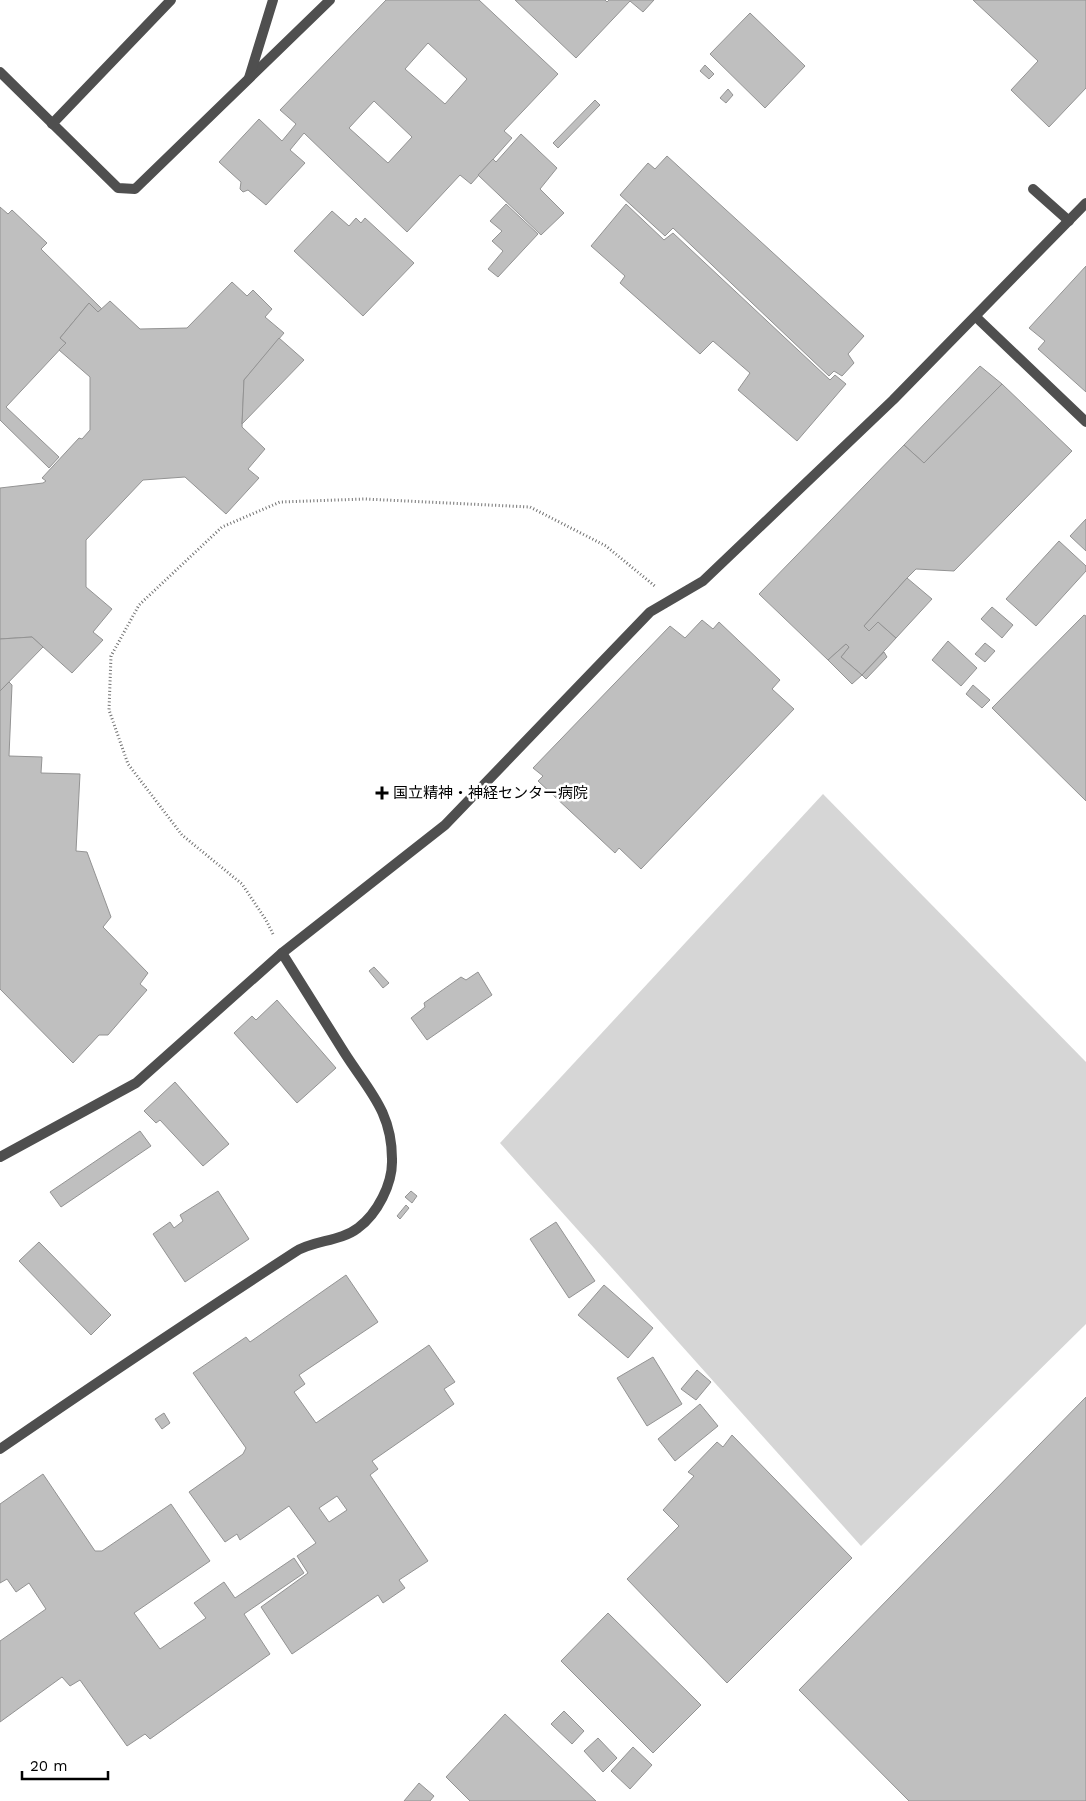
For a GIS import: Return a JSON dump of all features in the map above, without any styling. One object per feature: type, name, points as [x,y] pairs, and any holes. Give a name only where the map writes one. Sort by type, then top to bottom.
[{"type":"lane","points":[[52,124],[171,0]]},
{"type":"lane","points":[[248,81],[273,0]]},
{"type":"lane","points":[[0,72],[118,188],[135,190],[330,0]]},
{"type":"lane","points":[[1033,189],[1069,221]]},
{"type":"lane","points":[[0,1157],[136,1082],[282,953],[445,825],[650,612],[703,581],[893,400],[1086,203]]},
{"type":"lane","points":[[976,317],[1086,422]]},
{"type":"lane","points":[[0,1449],[126,1361],[299,1249],[337,1238],[357,1229],[375,1211],[385,1190],[393,1161],[390,1129],[376,1097],[357,1074],[282,953]]},
{"type":"path","points":[[282,953],[266,920],[242,884],[182,835],[128,764],[109,710],[111,656],[139,604],[222,527],[280,502],[365,499],[530,506],[606,546],[670,601]]},
{"type":"shaded area","points":[[823,794],[1086,1062],[1086,1324],[861,1546],[500,1143]]},
{"type":"building","points":[[386,0],[479,0],[558,74],[504,131],[512,138],[471,184],[460,175],[407,232],[304,133],[290,150],[305,163],[266,205],[248,190],[243,192],[240,189],[241,182],[219,162],[259,119],[282,141],[296,124],[280,110]],"holes":[[[428,43],[467,79],[445,104],[405,69]],[[374,101],[412,137],[388,163],[349,128]]]},
{"type":"building","points":[[515,0],[605,0],[607,2],[609,0],[654,0],[643,12],[630,1],[576,58]]},
{"type":"building","points":[[973,0],[1086,0],[1086,88],[1049,127],[1011,90],[1038,61]]},
{"type":"building","points":[[750,13],[805,66],[765,108],[710,54]]},
{"type":"building","points":[[705,65],[714,74],[709,79],[700,71]]},
{"type":"building","points":[[728,89],[733,95],[726,103],[720,98]]},
{"type":"building","points":[[595,100],[600,105],[558,148],[553,143]]},
{"type":"building","points":[[521,134],[557,168],[540,189],[564,213],[541,235],[478,175],[493,159],[496,162]]},
{"type":"building","points":[[667,156],[864,336],[848,354],[854,363],[842,376],[834,371],[829,376],[673,228],[665,236],[620,195],[648,163],[655,169]]},
{"type":"building","points":[[506,204],[538,234],[498,277],[488,269],[503,251],[492,241],[502,231],[490,221]]},
{"type":"building","points":[[626,204],[664,240],[673,233],[830,380],[835,375],[846,384],[797,441],[738,390],[750,373],[713,341],[700,354],[620,283],[625,276],[591,246]]},
{"type":"building","points":[[0,207],[8,214],[12,210],[47,243],[41,249],[102,309],[98,312],[89,303],[60,338],[66,343],[6,407],[59,457],[49,468],[0,420]]},
{"type":"building","points":[[332,211],[349,226],[356,218],[361,223],[365,218],[414,263],[363,316],[294,251]]},
{"type":"building","points":[[1086,266],[1086,392],[1038,349],[1045,341],[1029,328]]},
{"type":"building","points":[[232,282],[247,296],[253,290],[272,309],[265,317],[284,333],[244,380],[242,427],[265,449],[248,469],[259,478],[226,514],[185,477],[143,480],[86,540],[86,587],[112,609],[93,632],[103,640],[72,673],[32,637],[0,639],[0,488],[43,483],[46,481],[42,478],[79,438],[82,439],[90,430],[90,377],[59,350],[66,343],[60,338],[89,303],[98,312],[110,301],[140,329],[187,328]]},
{"type":"building","points":[[279,338],[304,360],[242,424],[244,380]]},
{"type":"building","points":[[980,366],[1002,384],[924,463],[904,445]]},
{"type":"building","points":[[1002,384],[1072,451],[954,571],[916,569],[907,578],[864,626],[869,631],[878,622],[896,638],[862,675],[841,657],[849,647],[846,644],[828,660],[759,594],[904,445],[924,463]]},
{"type":"building","points":[[1086,519],[1086,551],[1070,536]]},
{"type":"building","points":[[1059,541],[1086,566],[1086,571],[1036,626],[1006,599]]},
{"type":"building","points":[[907,578],[932,599],[896,638],[878,622],[869,631],[864,626]]},
{"type":"building","points":[[992,607],[1013,625],[1002,638],[981,619]]},
{"type":"building","points":[[1084,615],[1086,616],[1086,801],[992,708]]},
{"type":"building","points":[[702,620],[713,629],[719,622],[780,680],[772,689],[794,709],[641,869],[619,848],[615,853],[538,781],[543,776],[533,768],[670,626],[685,638]]},
{"type":"building","points":[[32,637],[43,647],[0,691],[0,639]]},
{"type":"building","points":[[948,641],[977,668],[961,686],[932,660]]},
{"type":"building","points":[[985,643],[995,651],[985,662],[975,654]]},
{"type":"building","points":[[846,644],[849,647],[841,657],[862,675],[852,684],[828,660]]},
{"type":"building","points":[[884,652],[887,657],[866,679],[862,675]]},
{"type":"building","points":[[9,682],[12,685],[9,756],[42,757],[41,773],[80,774],[76,851],[87,852],[111,917],[103,927],[148,973],[140,984],[147,990],[108,1035],[99,1035],[73,1063],[0,989],[0,691]]},
{"type":"building","points":[[973,685],[990,700],[982,708],[966,694]]},
{"type":"building","points":[[374,967],[389,983],[383,988],[369,971]]},
{"type":"building","points":[[478,972],[492,995],[427,1040],[411,1018],[425,1007],[424,1003],[461,977],[466,980]]},
{"type":"building","points":[[277,1000],[336,1068],[297,1103],[234,1033],[252,1016],[256,1020]]},
{"type":"building","points":[[175,1082],[229,1144],[203,1166],[160,1120],[156,1123],[144,1111]]},
{"type":"building","points":[[140,1131],[151,1146],[61,1207],[50,1192]]},
{"type":"building","points":[[218,1191],[249,1239],[185,1282],[153,1234],[170,1222],[174,1228],[183,1221],[180,1215]]},
{"type":"building","points":[[411,1191],[417,1196],[412,1203],[405,1197]]},
{"type":"building","points":[[406,1205],[409,1208],[400,1219],[397,1216]]},
{"type":"building","points":[[556,1222],[595,1281],[569,1298],[530,1239]]},
{"type":"building","points":[[39,1242],[111,1315],[91,1335],[19,1261]]},
{"type":"building","points":[[346,1275],[378,1322],[299,1375],[305,1384],[294,1392],[316,1423],[429,1345],[455,1382],[444,1389],[454,1404],[372,1461],[378,1469],[370,1475],[428,1561],[399,1580],[405,1588],[383,1603],[378,1595],[292,1654],[261,1607],[308,1573],[297,1556],[316,1543],[289,1506],[240,1540],[237,1534],[225,1542],[189,1492],[243,1454],[246,1448],[193,1373],[246,1337],[250,1342]],"holes":[[[337,1496],[347,1510],[329,1522],[319,1508]]]},
{"type":"building","points":[[604,1285],[653,1328],[628,1358],[578,1315]]},
{"type":"building","points":[[653,1357],[682,1404],[647,1426],[617,1378]]},
{"type":"building","points":[[697,1370],[711,1382],[696,1400],[681,1389]]},
{"type":"building","points":[[1086,1397],[1086,1801],[909,1801],[799,1690]]},
{"type":"building","points":[[700,1404],[718,1426],[675,1461],[658,1439]]},
{"type":"building","points":[[164,1413],[170,1423],[162,1429],[155,1419]]},
{"type":"building","points":[[732,1435],[852,1558],[727,1683],[627,1579],[679,1526],[663,1510],[694,1476],[688,1472],[717,1442],[723,1447]]},
{"type":"building","points":[[43,1474],[95,1551],[102,1551],[171,1504],[210,1561],[134,1613],[160,1649],[206,1618],[194,1603],[224,1582],[235,1598],[294,1558],[304,1573],[244,1614],[270,1654],[150,1739],[145,1734],[127,1746],[80,1680],[70,1686],[62,1677],[0,1722],[0,1641],[46,1609],[29,1583],[16,1592],[7,1579],[0,1583],[0,1504]]},
{"type":"building","points":[[608,1613],[701,1705],[653,1753],[561,1661]]},
{"type":"building","points":[[564,1711],[584,1731],[572,1744],[551,1724]]},
{"type":"building","points":[[505,1714],[596,1801],[470,1801],[446,1777]]},
{"type":"building","points":[[598,1738],[617,1758],[603,1772],[584,1751]]},
{"type":"building","points":[[633,1747],[652,1765],[630,1789],[611,1771]]},
{"type":"building","points":[[419,1783],[434,1796],[430,1801],[404,1801]]},
{"type":"place","name":"国立精神・神経センター病院","points":[[382,793]]}]
